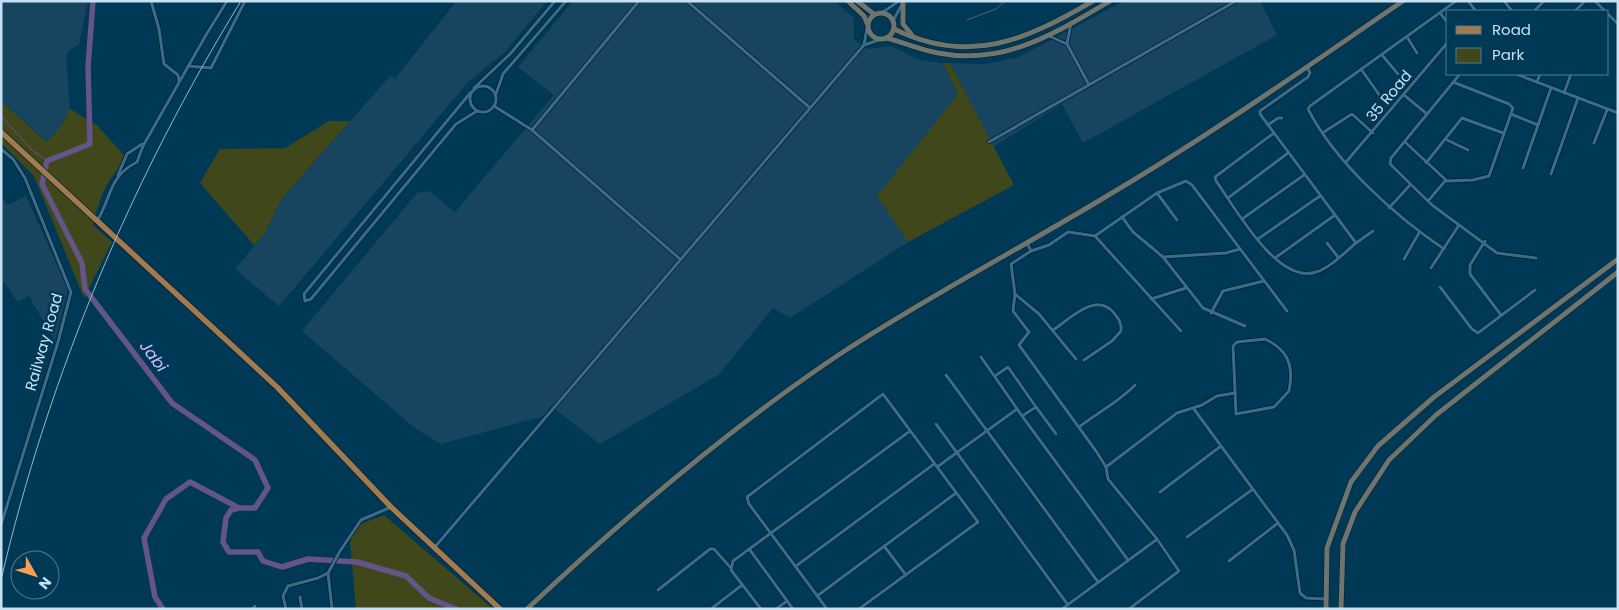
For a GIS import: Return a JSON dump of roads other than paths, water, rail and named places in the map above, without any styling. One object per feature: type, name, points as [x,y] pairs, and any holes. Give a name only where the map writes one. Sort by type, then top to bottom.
[{"type":"main road","points":[[1,132],[277,387],[391,507],[500,609]]},
{"type":"street","points":[[151,1],[159,29],[164,64],[178,75],[180,82]]},
{"type":"street","points":[[116,178],[126,168],[136,162],[147,138],[227,1]]},
{"type":"street","points":[[188,66],[211,68],[245,1]]},
{"type":"street","points":[[555,1],[511,53],[474,88],[304,294],[305,300],[311,299],[456,124],[477,110],[489,111],[494,106],[503,74],[566,1]]},
{"type":"street","points":[[532,130],[639,1]]},
{"type":"street","points":[[687,1],[809,107]]},
{"type":"street","points":[[848,1],[864,16],[874,38],[938,53],[976,56],[1021,48],[1048,36],[1110,1]]},
{"type":"street","points":[[857,1],[874,14]]},
{"type":"street","points":[[894,29],[914,37],[959,47],[1001,44],[1036,32],[1093,1]]},
{"type":"street","points":[[989,142],[1088,83],[1236,1]]},
{"type":"street","points":[[527,609],[641,505],[786,392],[913,309],[1216,129],[1402,1]]},
{"type":"street","points":[[1444,249],[1419,233],[1389,208],[1354,174],[1309,111],[1309,107],[1456,1]]},
{"type":"street","points":[[1535,10],[1544,1]]},
{"type":"street","points":[[1576,10],[1585,1]]},
{"type":"street","points":[[1595,1],[1604,10]]},
{"type":"street","points":[[864,45],[867,26],[874,14],[883,12],[902,2]]},
{"type":"street","points":[[902,2],[901,14],[903,24],[914,37]]},
{"type":"street","points":[[894,29],[893,21],[902,2]]},
{"type":"street","points":[[883,12],[893,21]]},
{"type":"street","points":[[1440,13],[1446,20]]},
{"type":"street","points":[[1609,17],[1618,24]]},
{"type":"street","points":[[1067,44],[1071,23]]},
{"type":"street","points":[[434,549],[809,107],[864,45],[884,39],[894,29]]},
{"type":"street","points":[[1048,36],[1067,44],[1088,83]]},
{"type":"street","points":[[1407,37],[1417,53]]},
{"type":"street","name":"35 Road","points":[[1346,162],[1373,133],[1446,44]]},
{"type":"street","points":[[1382,55],[1398,74]]},
{"type":"street","points":[[1307,67],[1310,74],[1308,77],[1260,110],[1260,114],[1356,243]]},
{"type":"street","points":[[1361,70],[1380,96]]},
{"type":"street","points":[[1459,75],[1391,158],[1390,164],[1428,201],[1459,226],[1485,241],[1500,254],[1536,258]]},
{"type":"street","points":[[1519,75],[1618,114]]},
{"type":"street","points":[[1537,82],[1540,75]]},
{"type":"street","points":[[1564,93],[1571,75]]},
{"type":"street","points":[[1405,142],[1446,181],[1473,180],[1489,176],[1513,106],[1453,82]]},
{"type":"street","points":[[474,88],[489,86],[496,94]]},
{"type":"street","points":[[1523,168],[1551,88]]},
{"type":"street","points":[[471,92],[470,101],[477,110]]},
{"type":"street","points":[[1404,95],[1427,114]]},
{"type":"street","points":[[1551,174],[1578,98]]},
{"type":"street","points":[[494,106],[532,130],[680,259]]},
{"type":"street","points":[[1594,143],[1607,110]]},
{"type":"street","points":[[1324,132],[1352,114],[1373,133]]},
{"type":"street","points":[[1511,114],[1538,125]]},
{"type":"street","points":[[1268,125],[1278,118],[1282,118]]},
{"type":"street","points":[[1426,163],[1462,118],[1503,133]]},
{"type":"street","points":[[1274,133],[1215,177],[1242,219],[1285,268],[1304,274],[1317,272],[1373,231]]},
{"type":"street","points":[[97,221],[127,154],[147,138]]},
{"type":"street","points":[[1445,140],[1468,150]]},
{"type":"street","name":"Railway Road","points":[[1,149],[13,159],[25,178],[71,292],[58,342],[1,525]]},
{"type":"street","points":[[1228,198],[1288,153]]},
{"type":"street","points":[[1242,219],[1304,175]]},
{"type":"street","points":[[1095,236],[1157,192],[1184,181],[1190,183],[1286,312]]},
{"type":"street","points":[[1428,201],[1446,181]]},
{"type":"street","points":[[1389,208],[1410,185]]},
{"type":"street","points":[[1157,192],[1177,220]]},
{"type":"street","points":[[1258,239],[1320,196]]},
{"type":"street","points":[[1275,258],[1335,215]]},
{"type":"street","points":[[1122,218],[1133,232],[1163,256],[1203,308],[1245,326]]},
{"type":"street","points":[[1431,268],[1459,226]]},
{"type":"street","points":[[1128,609],[1178,571],[1157,540],[1108,478],[1106,467],[1019,345],[1029,332],[1014,311],[1015,294],[1011,264],[1031,251],[1049,244],[1068,232],[1095,236],[1181,332]]},
{"type":"street","points":[[1404,259],[1419,233]]},
{"type":"street","points":[[1485,241],[1470,265],[1470,274],[1501,315]]},
{"type":"street","points":[[1026,243],[1031,251]]},
{"type":"street","points":[[1327,243],[1338,257]]},
{"type":"street","points":[[1163,256],[1226,253],[1240,249]]},
{"type":"street","points":[[1326,609],[1327,548],[1351,482],[1378,446],[1434,397],[1618,259]]},
{"type":"street","points":[[1341,609],[1343,544],[1356,512],[1389,460],[1436,415],[1618,272]]},
{"type":"street","points":[[1211,313],[1223,291],[1264,281]]},
{"type":"street","points":[[1440,287],[1475,332],[1481,331],[1535,290]]},
{"type":"street","points":[[1151,300],[1186,288]]},
{"type":"street","points":[[1015,294],[1033,308],[1076,359]]},
{"type":"street","points":[[1053,330],[1088,307],[1102,303],[1107,305],[1120,322],[1121,331],[1112,341],[1084,360]]},
{"type":"street","points":[[1265,339],[1280,346],[1289,360],[1290,385],[1287,395],[1274,407],[1236,414],[1235,393],[1232,349],[1234,344],[1265,339]]},
{"type":"street","points":[[981,357],[1128,560]]},
{"type":"street","points":[[995,376],[1008,367],[1056,434]]},
{"type":"street","points":[[946,375],[1098,582]]},
{"type":"street","points":[[1079,427],[1118,400],[1135,385]]},
{"type":"street","points":[[1106,467],[1178,413],[1194,409],[1217,396],[1235,393]]},
{"type":"street","points":[[827,609],[747,500],[750,493],[883,394],[978,522],[859,609]]},
{"type":"street","points":[[1022,416],[1036,407]]},
{"type":"street","points":[[796,566],[1017,409]]},
{"type":"street","points":[[1194,409],[1278,523],[1294,550],[1300,593],[1306,598],[1325,599]]},
{"type":"street","points":[[936,424],[1068,605]]},
{"type":"street","points":[[730,568],[733,561],[910,431]]},
{"type":"street","points":[[1160,492],[1221,446]]},
{"type":"street","points":[[1187,537],[1253,488]]},
{"type":"street","points":[[817,596],[956,493]]},
{"type":"street","points":[[286,609],[283,596],[288,586],[318,578],[328,572],[361,520],[391,507]]},
{"type":"street","points":[[1229,561],[1278,523]]},
{"type":"street","points":[[1062,609],[1157,540]]},
{"type":"street","points":[[884,546],[906,575]]},
{"type":"street","points":[[658,590],[710,549],[714,549],[761,609]]},
{"type":"street","points":[[750,550],[793,609]]},
{"type":"street","points":[[328,572],[332,609]]},
{"type":"street","points":[[711,609],[742,585]]},
{"type":"street","points":[[300,598],[302,609]]},
{"type":"street","points":[[776,609],[787,600]]},
{"type":"waterway","name":"Jabi","points":[[93,1],[88,66],[90,144],[47,161],[42,184],[82,263],[85,289],[172,403],[255,460],[268,488],[255,508],[239,508],[190,482],[166,499],[144,538],[155,597],[163,609]]},
{"type":"waterway","points":[[967,20],[996,9],[1005,1]]},
{"type":"waterway","points":[[1,116],[32,150],[47,161]]},
{"type":"waterway","points":[[239,508],[231,510],[226,518],[223,542],[229,552],[258,552],[263,561],[282,567],[308,559],[357,562],[406,576],[429,598],[456,609]]},
{"type":"tram line","points":[[1,580],[43,428],[69,354],[98,281],[129,209],[164,138],[201,69],[241,1]]}]
